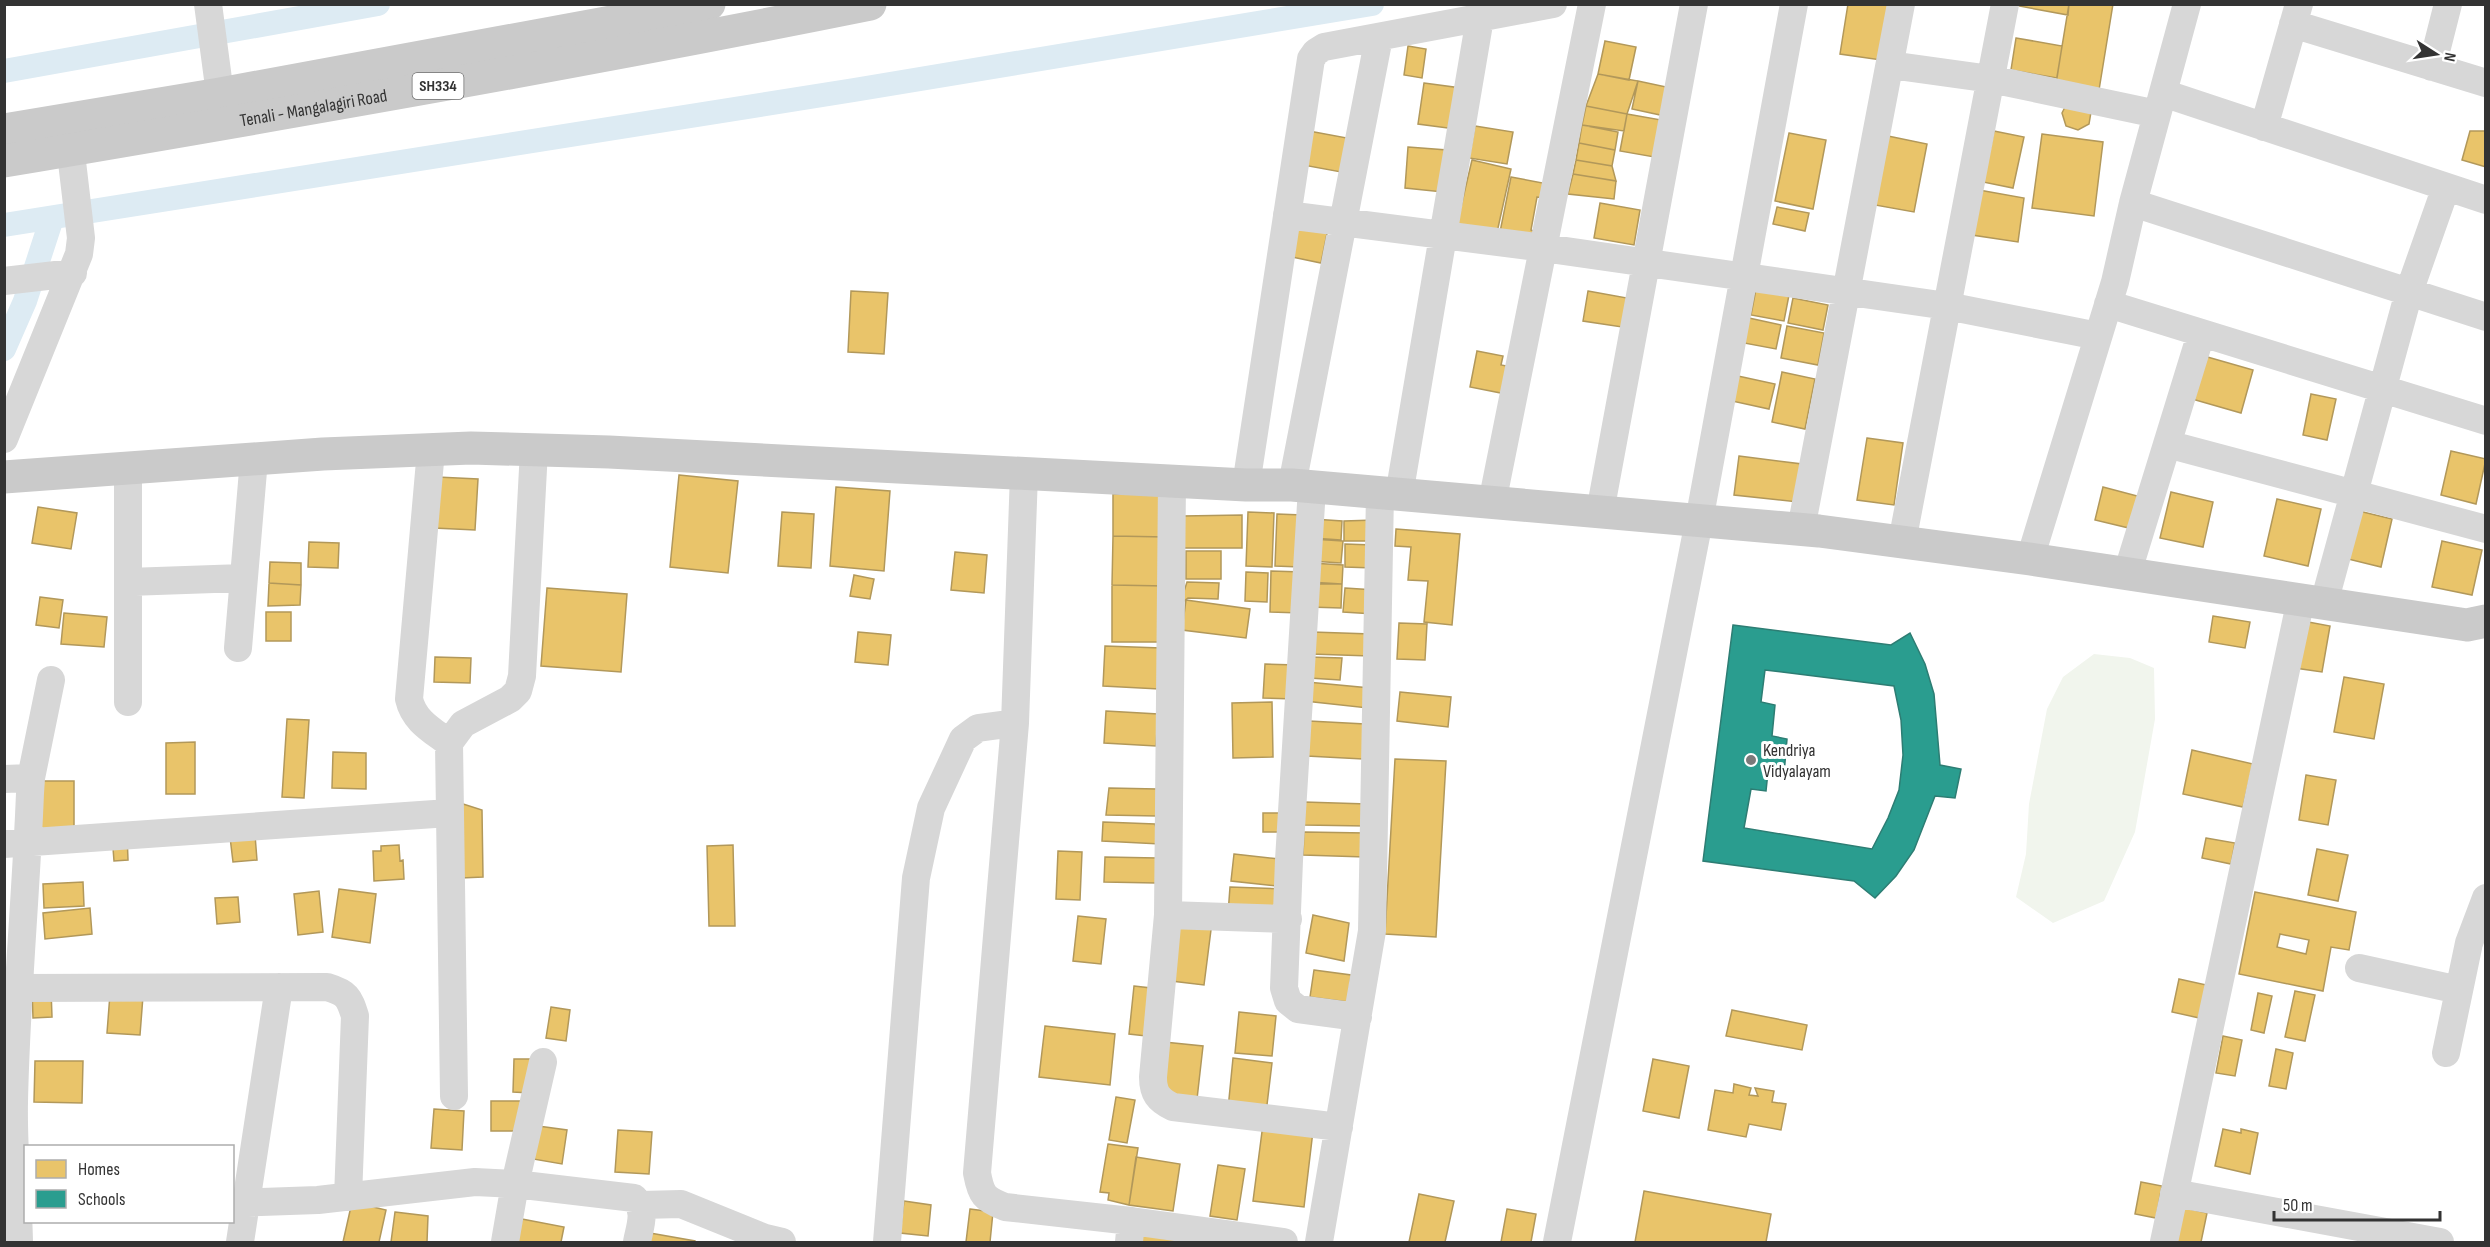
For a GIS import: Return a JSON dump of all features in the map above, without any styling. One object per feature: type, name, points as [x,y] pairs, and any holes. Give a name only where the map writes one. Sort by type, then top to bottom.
[{"type":"main road","name":"SH334","points":[[4,130],[70,148],[218,80],[709,4]]},
{"type":"main road","name":"Tenali - Mangalagiri Road","points":[[4,160],[407,92],[709,37],[870,4]]},
{"type":"main road","points":[[4,477],[254,459],[431,450],[534,450],[1302,487],[1801,529],[2030,559],[2479,628]]},
{"type":"street","points":[[208,4],[218,80]]},
{"type":"street","points":[[1246,485],[1311,59],[1324,47],[1553,4]]},
{"type":"street","points":[[1492,503],[1592,4]]},
{"type":"street","points":[[1600,512],[1694,4]]},
{"type":"street","points":[[1557,1242],[1699,521],[1794,4]]},
{"type":"street","points":[[1801,529],[1901,4]]},
{"type":"street","points":[[1902,542],[2005,4]]},
{"type":"street","points":[[2030,559],[2108,304],[2187,4]]},
{"type":"street","points":[[2432,67],[2448,4]]},
{"type":"street","points":[[2264,127],[2296,14],[2432,67],[2486,83]]},
{"type":"street","points":[[1319,1242],[1372,931],[1390,494],[1443,235],[1480,18]]},
{"type":"street","points":[[1358,1017],[1298,1009],[1288,1001],[1284,988],[1302,487],[1344,222],[1379,37]]},
{"type":"street","points":[[1890,65],[2160,104],[2264,127],[2486,200]]},
{"type":"street","points":[[4,439],[80,254],[81,238],[70,148]]},
{"type":"street","points":[[2164,1242],[2312,601],[2354,494],[2409,292],[2446,187]]},
{"type":"street","points":[[2133,203],[2486,317]]},
{"type":"street","points":[[1287,215],[1544,248],[1947,306],[2098,336]]},
{"type":"street","points":[[4,282],[72,273]]},
{"type":"street","points":[[2108,304],[2382,391],[2486,421]]},
{"type":"street","points":[[2127,574],[2201,334]]},
{"type":"street","points":[[2167,444],[2486,529]]},
{"type":"street","points":[[431,450],[409,699],[412,711],[420,722],[449,743]]},
{"type":"street","points":[[454,1096],[449,743],[463,724],[510,699],[519,691],[522,676],[534,450]]},
{"type":"street","points":[[238,648],[254,459]]},
{"type":"street","points":[[128,468],[128,702]]},
{"type":"street","points":[[1024,474],[1015,723],[977,1173],[980,1190],[990,1201],[1005,1207],[1130,1232],[1284,1242]]},
{"type":"street","points":[[1172,481],[1168,915],[1153,1091],[1162,1102],[1173,1107],[1339,1127]]},
{"type":"street","points":[[128,582],[243,578]]},
{"type":"street","points":[[19,1242],[14,1103],[20,988],[16,843],[18,778],[51,680]]},
{"type":"street","points":[[887,1242],[916,878],[928,820],[963,739],[978,728],[1015,723]]},
{"type":"street","points":[[16,843],[449,813]]},
{"type":"street","points":[[2446,1053],[2469,943],[2486,898]]},
{"type":"street","points":[[1168,915],[1288,919]]},
{"type":"street","points":[[2359,968],[2459,990]]},
{"type":"street","points":[[240,1242],[239,1203],[279,987]]},
{"type":"street","points":[[20,988],[327,987],[342,991],[350,1002],[355,1016],[348,1197]]},
{"type":"street","points":[[504,1242],[543,1062]]},
{"type":"street","points":[[239,1203],[348,1197],[459,1183],[515,1184],[634,1198],[641,1205],[642,1215],[638,1242]]},
{"type":"street","points":[[2174,1193],[2440,1242]]},
{"type":"street","points":[[641,1205],[681,1204],[765,1238],[782,1242]]},
{"type":"shaded area","points":[[2094,654],[2130,658],[2154,668],[2155,719],[2135,832],[2104,901],[2053,923],[2016,897],[2026,854],[2029,804],[2047,709],[2063,677]]},
{"type":"building: Homes","points":[[1848,4],[1890,4],[1881,60],[1840,54]]},
{"type":"building: Homes","points":[[2019,4],[2069,4],[2068,15],[2019,6]]},
{"type":"building: Homes","points":[[2069,4],[2113,4],[2099,90],[2056,83]]},
{"type":"building: Homes","points":[[2016,38],[2062,46],[2057,78],[2011,70]]},
{"type":"building: Homes","points":[[1605,41],[1636,47],[1629,80],[1598,74]]},
{"type":"building: Homes","points":[[1408,46],[1426,49],[1422,78],[1404,75]]},
{"type":"building: Homes","points":[[1598,74],[1638,81],[1627,114],[1586,106]]},
{"type":"building: Homes","points":[[1638,81],[1671,88],[1665,116],[1632,109]]},
{"type":"building: Homes","points":[[1424,83],[1461,88],[1455,129],[1418,124]]},
{"type":"building: Homes","points":[[1586,106],[1627,114],[1624,131],[1582,125]]},
{"type":"building: Homes","points":[[2065,107],[2091,112],[2089,124],[2078,130],[2066,126],[2062,113]]},
{"type":"building: Homes","points":[[1627,114],[1667,121],[1660,158],[1620,151]]},
{"type":"building: Homes","points":[[1582,125],[1618,132],[1615,150],[1579,143]]},
{"type":"building: Homes","points":[[1475,126],[1513,132],[1507,164],[1469,158]]},
{"type":"building: Homes","points":[[1309,131],[1347,138],[1341,172],[1303,165]]},
{"type":"building: Homes","points":[[1994,131],[2024,137],[2013,188],[1983,182]]},
{"type":"building: Homes","points":[[2470,131],[2486,131],[2486,167],[2462,160]]},
{"type":"building: Homes","points":[[1789,133],[1826,140],[1813,209],[1775,201]]},
{"type":"building: Homes","points":[[2042,134],[2103,142],[2094,216],[2032,208]]},
{"type":"building: Homes","points":[[1888,136],[1927,144],[1914,212],[1875,205]]},
{"type":"building: Homes","points":[[1579,143],[1615,150],[1612,166],[1576,160]]},
{"type":"building: Homes","points":[[1408,147],[1447,150],[1443,192],[1405,188]]},
{"type":"building: Homes","points":[[1472,160],[1511,169],[1496,237],[1456,228]]},
{"type":"building: Homes","points":[[1576,160],[1612,166],[1616,181],[1573,174]]},
{"type":"building: Homes","points":[[1573,174],[1616,181],[1614,199],[1568,194]]},
{"type":"building: Homes","points":[[1511,177],[1548,184],[1545,198],[1537,197],[1531,230],[1538,233],[1500,232]]},
{"type":"building: Homes","points":[[1979,190],[2024,198],[2018,242],[1972,235]]},
{"type":"building: Homes","points":[[1600,203],[1640,210],[1634,245],[1594,238]]},
{"type":"building: Homes","points":[[1777,207],[1809,213],[1805,231],[1773,224]]},
{"type":"building: Homes","points":[[1294,222],[1328,229],[1321,263],[1287,256]]},
{"type":"building: Homes","points":[[1756,289],[1789,295],[1784,321],[1751,315]]},
{"type":"building: Homes","points":[[851,291],[888,293],[884,354],[848,352]]},
{"type":"building: Homes","points":[[1588,291],[1627,298],[1622,327],[1583,321]]},
{"type":"building: Homes","points":[[1793,298],[1828,305],[1823,330],[1788,323]]},
{"type":"building: Homes","points":[[1749,318],[1781,325],[1776,349],[1744,343]]},
{"type":"building: Homes","points":[[1787,326],[1824,333],[1818,365],[1781,358]]},
{"type":"building: Homes","points":[[1477,351],[1503,356],[1501,365],[1512,367],[1506,394],[1470,387]]},
{"type":"building: Homes","points":[[2204,356],[2253,370],[2241,413],[2192,399]]},
{"type":"building: Homes","points":[[1782,372],[1815,379],[1805,429],[1772,422]]},
{"type":"building: Homes","points":[[1738,376],[1775,384],[1769,409],[1732,401]]},
{"type":"building: Homes","points":[[2311,394],[2336,399],[2327,440],[2303,435]]},
{"type":"building: Homes","points":[[1867,438],[1903,443],[1894,505],[1857,500]]},
{"type":"building: Homes","points":[[2451,451],[2486,459],[2476,504],[2441,495]]},
{"type":"building: Homes","points":[[1739,456],[1802,464],[1798,502],[1734,495]]},
{"type":"building: Homes","points":[[679,475],[738,481],[728,573],[670,567]]},
{"type":"building: Homes","points":[[437,477],[478,479],[475,530],[434,528]]},
{"type":"building: Homes","points":[[836,487],[890,491],[884,571],[830,566]]},
{"type":"building: Homes","points":[[2103,487],[2141,497],[2133,529],[2095,520]]},
{"type":"building: Homes","points":[[2171,492],[2213,502],[2203,547],[2160,538]]},
{"type":"building: Homes","points":[[1113,494],[1166,494],[1166,537],[1113,536]]},
{"type":"building: Homes","points":[[2277,499],[2321,509],[2308,566],[2264,556]]},
{"type":"building: Homes","points":[[38,507],[77,513],[71,549],[32,543]]},
{"type":"building: Homes","points":[[2359,511],[2392,519],[2381,567],[2348,559]]},
{"type":"building: Homes","points":[[782,512],[814,514],[811,568],[778,566]]},
{"type":"building: Homes","points":[[1248,512],[1274,513],[1272,567],[1246,566]]},
{"type":"building: Homes","points":[[1277,514],[1302,515],[1300,567],[1275,566]]},
{"type":"building: Homes","points":[[1242,515],[1242,548],[1184,548],[1183,516]]},
{"type":"building: Homes","points":[[1313,519],[1342,521],[1341,540],[1312,538]]},
{"type":"building: Homes","points":[[1375,520],[1375,541],[1344,541],[1344,521]]},
{"type":"building: Homes","points":[[1396,529],[1460,534],[1452,625],[1424,622],[1428,581],[1408,580],[1411,547],[1395,546]]},
{"type":"building: Homes","points":[[1113,536],[1166,537],[1165,586],[1112,585]]},
{"type":"building: Homes","points":[[1312,539],[1343,541],[1341,563],[1311,561]]},
{"type":"building: Homes","points":[[2442,541],[2482,550],[2472,595],[2432,587]]},
{"type":"building: Homes","points":[[309,542],[339,543],[338,568],[308,567]]},
{"type":"building: Homes","points":[[1345,544],[1373,545],[1373,568],[1345,567]]},
{"type":"building: Homes","points":[[1186,551],[1221,551],[1221,579],[1186,579]]},
{"type":"building: Homes","points":[[955,552],[987,555],[984,593],[951,590]]},
{"type":"building: Homes","points":[[270,562],[301,563],[301,585],[269,583]]},
{"type":"building: Homes","points":[[1311,563],[1343,565],[1342,584],[1309,582]]},
{"type":"building: Homes","points":[[1271,571],[1302,572],[1300,613],[1270,612]]},
{"type":"building: Homes","points":[[1246,572],[1268,573],[1267,602],[1245,601]]},
{"type":"building: Homes","points":[[854,575],[874,579],[870,599],[850,596]]},
{"type":"building: Homes","points":[[1187,582],[1219,583],[1218,599],[1188,598],[1180,604]]},
{"type":"building: Homes","points":[[269,583],[301,585],[300,605],[268,606]]},
{"type":"building: Homes","points":[[1310,584],[1342,584],[1341,608],[1309,607]]},
{"type":"building: Homes","points":[[1112,585],[1165,586],[1164,642],[1112,642]]},
{"type":"building: Homes","points":[[547,588],[627,594],[621,672],[541,666]]},
{"type":"building: Homes","points":[[1345,588],[1375,590],[1374,614],[1343,612]]},
{"type":"building: Homes","points":[[40,597],[63,600],[59,628],[36,625]]},
{"type":"building: Homes","points":[[1186,600],[1250,609],[1246,638],[1182,630]]},
{"type":"building: Homes","points":[[266,612],[291,612],[291,641],[266,641]]},
{"type":"building: Homes","points":[[64,613],[107,617],[104,647],[61,644]]},
{"type":"building: Homes","points":[[2213,616],[2250,622],[2245,648],[2209,642]]},
{"type":"building: Homes","points":[[2303,621],[2330,626],[2322,672],[2295,668]]},
{"type":"building: Homes","points":[[1399,623],[1427,624],[1425,660],[1397,659]]},
{"type":"building: Homes","points":[[858,632],[891,635],[888,665],[855,662]]},
{"type":"building: Homes","points":[[1312,632],[1371,634],[1370,656],[1311,654]]},
{"type":"building: Homes","points":[[1105,646],[1161,648],[1159,689],[1103,686]]},
{"type":"building: Homes","points":[[435,657],[471,658],[470,683],[434,682]]},
{"type":"building: Homes","points":[[1309,657],[1342,658],[1340,680],[1309,678]]},
{"type":"building: Homes","points":[[1265,664],[1296,665],[1294,699],[1263,698]]},
{"type":"building: Homes","points":[[2344,677],[2384,684],[2374,739],[2334,732]]},
{"type":"building: Homes","points":[[1307,682],[1370,688],[1368,708],[1305,701]]},
{"type":"building: Homes","points":[[1400,692],[1451,697],[1448,727],[1397,721]]},
{"type":"building: Homes","points":[[1272,702],[1273,757],[1233,758],[1232,703]]},
{"type":"building: Homes","points":[[1106,711],[1158,714],[1156,746],[1104,743]]},
{"type":"building: Homes","points":[[287,719],[309,720],[304,798],[282,797]]},
{"type":"building: Homes","points":[[1309,721],[1365,724],[1363,759],[1307,756]]},
{"type":"building: Homes","points":[[195,742],[195,794],[166,794],[166,743]]},
{"type":"building: Homes","points":[[2192,750],[2253,764],[2243,807],[2183,794]]},
{"type":"building: Homes","points":[[333,752],[366,753],[366,789],[332,788]]},
{"type":"building: Homes","points":[[1395,759],[1446,761],[1436,937],[1385,934]]},
{"type":"building: Homes","points":[[2306,775],[2336,780],[2328,825],[2299,820]]},
{"type":"building: Homes","points":[[40,781],[74,781],[74,831],[40,831]]},
{"type":"building: Homes","points":[[1109,788],[1157,789],[1157,816],[1106,815]]},
{"type":"building: Homes","points":[[1304,802],[1367,804],[1366,826],[1304,825]]},
{"type":"building: Homes","points":[[460,803],[482,810],[483,877],[461,878]]},
{"type":"building: Homes","points":[[1263,813],[1286,813],[1286,832],[1263,832]]},
{"type":"building: Homes","points":[[1103,822],[1155,824],[1160,844],[1102,841]]},
{"type":"building: Homes","points":[[1304,832],[1366,833],[1365,857],[1303,855]]},
{"type":"building: Homes","points":[[127,834],[128,860],[114,861],[112,835]]},
{"type":"building: Homes","points":[[255,835],[257,860],[233,862],[230,837]]},
{"type":"building: Homes","points":[[2206,838],[2235,843],[2231,864],[2202,858]]},
{"type":"building: Homes","points":[[399,845],[404,879],[374,881],[373,851],[381,851],[381,846]]},
{"type":"building: Homes","points":[[733,845],[735,926],[709,926],[707,846]]},
{"type":"building: Homes","points":[[2317,849],[2348,855],[2338,901],[2308,895]]},
{"type":"building: Homes","points":[[1058,851],[1082,852],[1080,900],[1056,899]]},
{"type":"building: Homes","points":[[1234,854],[1289,860],[1286,887],[1231,881]]},
{"type":"building: Homes","points":[[1105,857],[1157,858],[1156,883],[1104,882]]},
{"type":"building: Homes","points":[[83,882],[84,906],[44,908],[43,884]]},
{"type":"building: Homes","points":[[1230,887],[1285,889],[1284,916],[1228,914]]},
{"type":"building: Homes","points":[[339,889],[376,894],[370,943],[332,937]]},
{"type":"building: Homes","points":[[319,891],[323,932],[298,935],[294,894]]},
{"type":"building: Homes","points":[[2255,892],[2356,912],[2349,950],[2331,947],[2323,991],[2239,974]],"holes":[[[2280,934],[2309,940],[2306,954],[2277,947]]]},
{"type":"building: Homes","points":[[238,897],[240,922],[217,924],[215,898]]},
{"type":"building: Homes","points":[[90,908],[92,934],[45,939],[43,913]]},
{"type":"building: Homes","points":[[1313,915],[1349,923],[1344,961],[1306,953]]},
{"type":"building: Homes","points":[[1078,916],[1106,919],[1101,964],[1073,961]]},
{"type":"building: Homes","points":[[1172,917],[1212,922],[1204,985],[1163,980]]},
{"type":"building: Homes","points":[[1314,970],[1351,975],[1348,1002],[1310,997]]},
{"type":"building: Homes","points":[[2179,979],[2211,986],[2204,1019],[2172,1012]]},
{"type":"building: Homes","points":[[1134,986],[1151,988],[1146,1036],[1129,1034]]},
{"type":"building: Homes","points":[[32,989],[51,989],[52,1017],[33,1018]]},
{"type":"building: Homes","points":[[2295,991],[2315,995],[2305,1041],[2285,1037]]},
{"type":"building: Homes","points":[[2258,993],[2272,996],[2264,1033],[2251,1030]]},
{"type":"building: Homes","points":[[110,994],[143,996],[140,1035],[107,1033]]},
{"type":"building: Homes","points":[[551,1007],[570,1010],[566,1041],[546,1038]]},
{"type":"building: Homes","points":[[1732,1010],[1807,1025],[1802,1050],[1726,1036]]},
{"type":"building: Homes","points":[[1239,1012],[1276,1016],[1272,1056],[1235,1053]]},
{"type":"building: Homes","points":[[1045,1026],[1115,1034],[1110,1085],[1039,1077]]},
{"type":"building: Homes","points":[[2223,1036],[2242,1040],[2235,1076],[2216,1073]]},
{"type":"building: Homes","points":[[1164,1042],[1203,1046],[1197,1099],[1159,1095]]},
{"type":"building: Homes","points":[[2276,1049],[2293,1053],[2286,1089],[2269,1086]]},
{"type":"building: Homes","points":[[1233,1058],[1272,1063],[1266,1113],[1228,1109]]},
{"type":"building: Homes","points":[[514,1059],[531,1059],[530,1093],[513,1092]]},
{"type":"building: Homes","points":[[1653,1059],[1689,1066],[1679,1118],[1643,1111]]},
{"type":"building: Homes","points":[[35,1061],[83,1061],[82,1103],[34,1102]]},
{"type":"building: Homes","points":[[1734,1084],[1751,1088],[1749,1095],[1758,1096],[1755,1088],[1774,1091],[1772,1102],[1786,1104],[1781,1130],[1749,1124],[1746,1137],[1708,1130],[1715,1090],[1733,1093]]},
{"type":"building: Homes","points":[[1116,1097],[1135,1100],[1127,1143],[1109,1140]]},
{"type":"building: Homes","points":[[491,1101],[522,1101],[522,1131],[491,1131]]},
{"type":"building: Homes","points":[[434,1109],[464,1111],[462,1150],[431,1148]]},
{"type":"building: Homes","points":[[1263,1124],[1313,1131],[1304,1207],[1253,1201]]},
{"type":"building: Homes","points":[[538,1126],[567,1130],[562,1164],[533,1159]]},
{"type":"building: Homes","points":[[2223,1129],[2241,1133],[2241,1129],[2258,1133],[2250,1174],[2215,1166]]},
{"type":"building: Homes","points":[[618,1130],[652,1132],[649,1174],[615,1172]]},
{"type":"building: Homes","points":[[1108,1144],[1138,1148],[1129,1205],[1108,1200],[1109,1193],[1100,1192]]},
{"type":"building: Homes","points":[[1136,1157],[1180,1164],[1173,1211],[1129,1205]]},
{"type":"building: Homes","points":[[1218,1165],[1245,1169],[1237,1220],[1210,1216]]},
{"type":"building: Homes","points":[[2141,1182],[2162,1186],[2156,1218],[2135,1214]]},
{"type":"building: Homes","points":[[1644,1191],[1771,1214],[1766,1242],[1635,1242]]},
{"type":"building: Homes","points":[[1419,1194],[1454,1201],[1445,1242],[1409,1242]]},
{"type":"building: Homes","points":[[904,1201],[931,1205],[928,1236],[900,1233]]},
{"type":"building: Homes","points":[[352,1202],[386,1210],[379,1242],[343,1242]]},
{"type":"building: Homes","points":[[2177,1206],[2207,1213],[2201,1242],[2169,1242]]},
{"type":"building: Homes","points":[[970,1209],[993,1212],[990,1242],[966,1242]]},
{"type":"building: Homes","points":[[1507,1209],[1536,1214],[1531,1242],[1501,1242]]},
{"type":"building: Homes","points":[[395,1212],[428,1216],[427,1242],[391,1242]]},
{"type":"building: Homes","points":[[522,1219],[564,1227],[561,1242],[517,1242]]},
{"type":"building: Homes","points":[[1142,1227],[1187,1242],[1140,1242]]},
{"type":"building: Homes","points":[[650,1233],[695,1241],[695,1242],[648,1242]]},
{"type":"building: Schools","name":"Kendriya Vidyalayam","points":[[1733,625],[1891,645],[1910,633],[1925,664],[1934,694],[1940,765],[1961,769],[1955,798],[1935,796],[1914,850],[1896,876],[1875,898],[1854,881],[1703,861]],"holes":[[[1765,670],[1894,686],[1901,720],[1903,755],[1899,790],[1872,849],[1744,828],[1751,789],[1766,791],[1768,772],[1784,774],[1787,739],[1772,736],[1775,705],[1761,702]]]},
{"type":"waterway","points":[[4,71],[378,4]]},
{"type":"waterway","points":[[4,225],[854,90],[1372,4]]},
{"type":"waterway","points":[[4,349],[25,301],[52,218]]},
{"type":"place","name":"Kendriya Vidyalayam","points":[[1751,760]]}]
